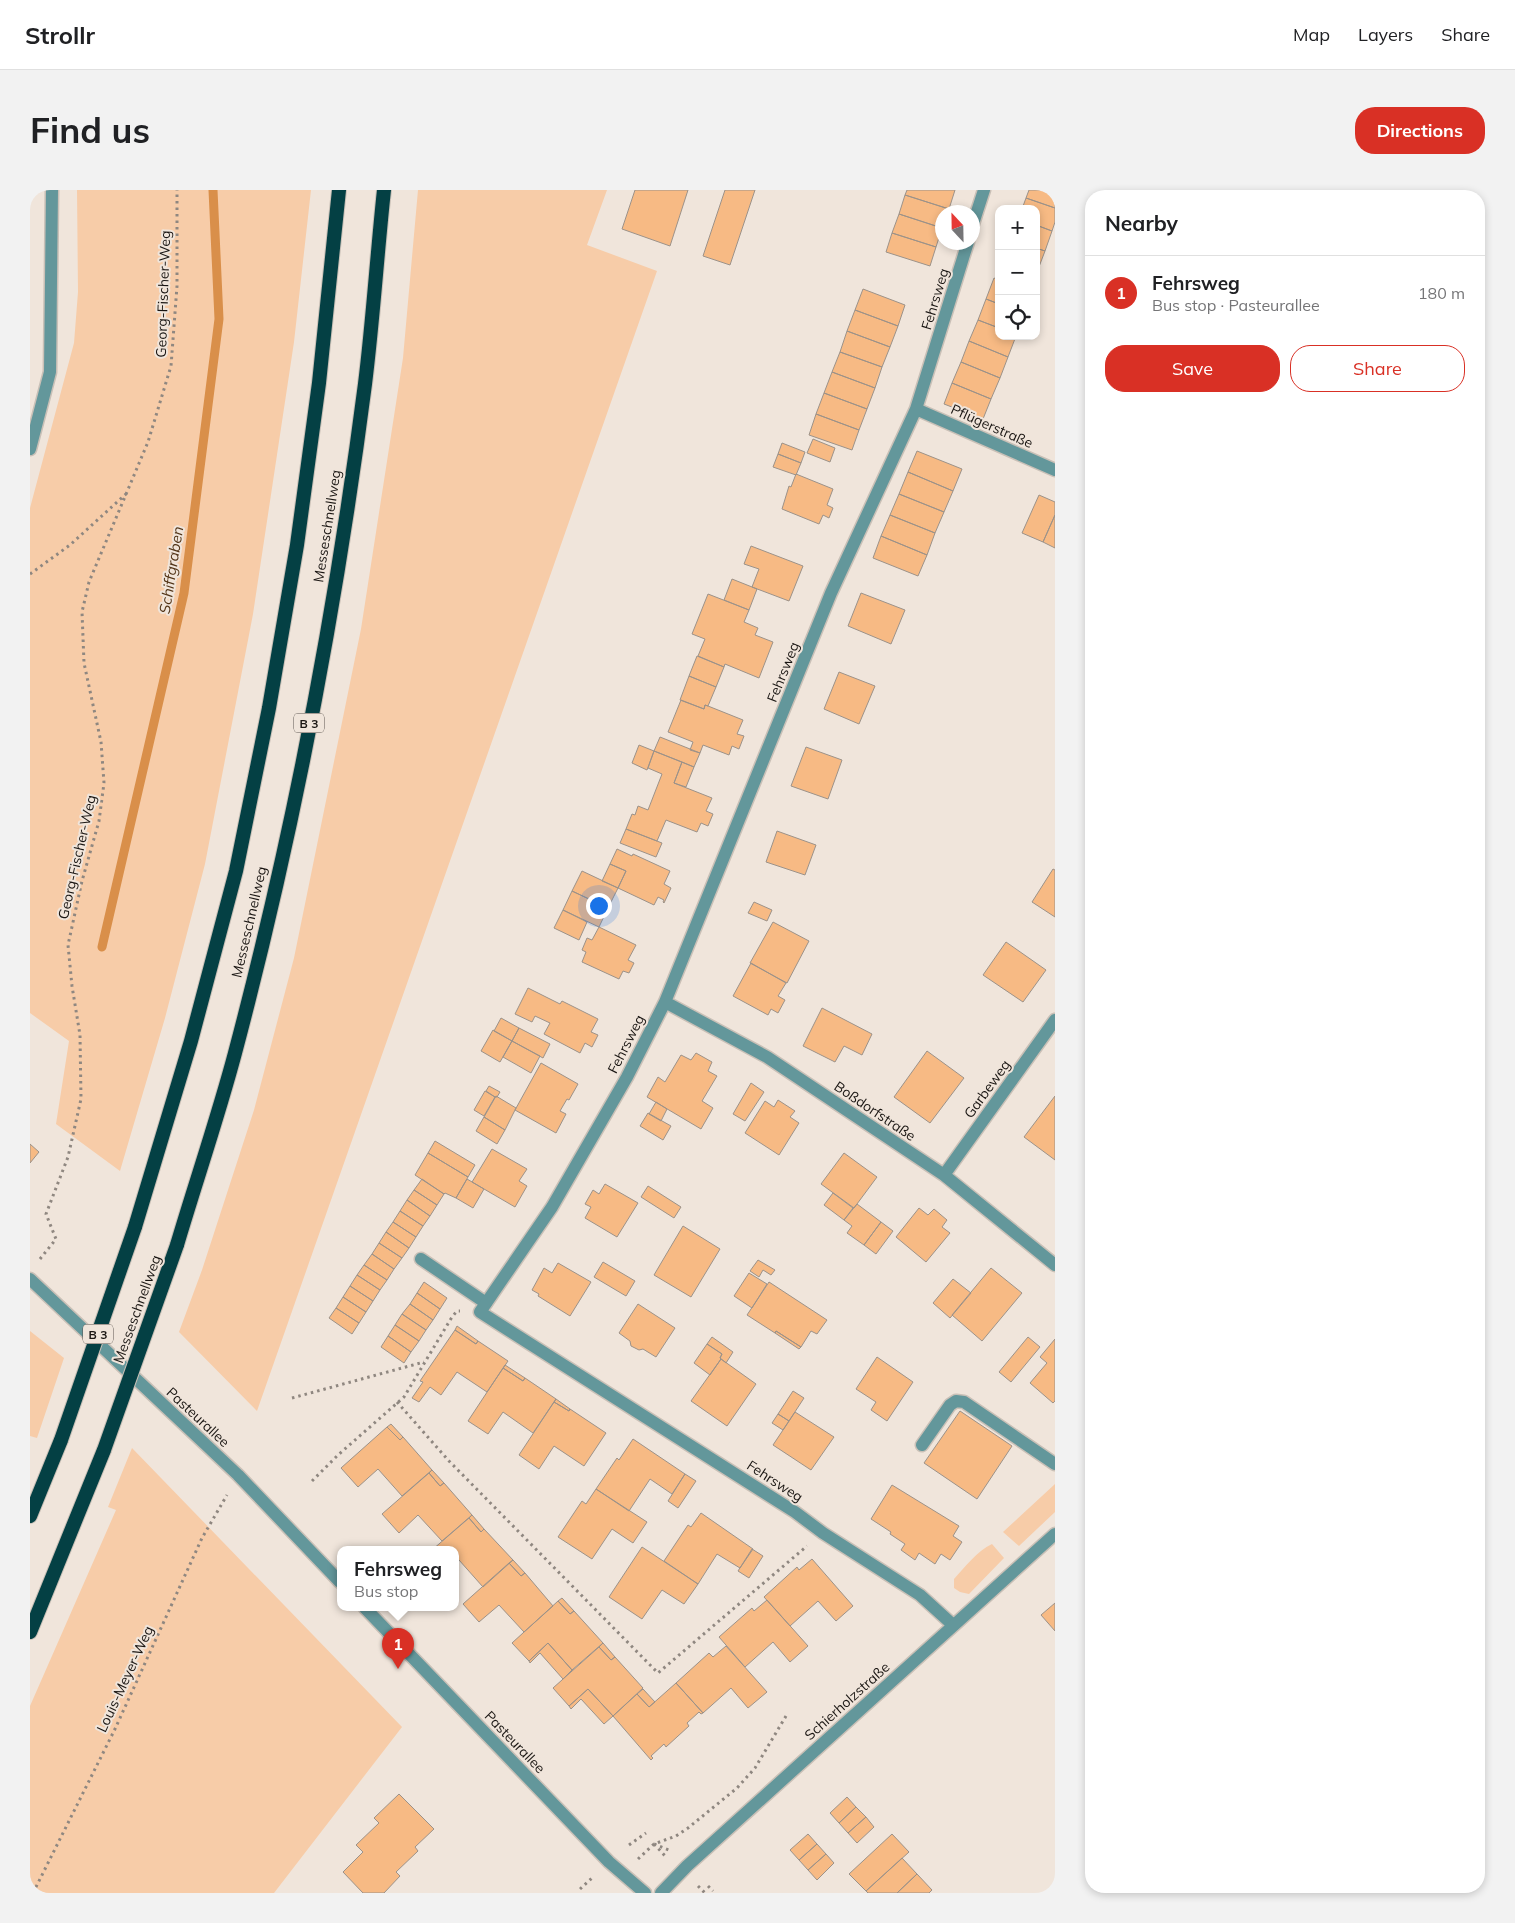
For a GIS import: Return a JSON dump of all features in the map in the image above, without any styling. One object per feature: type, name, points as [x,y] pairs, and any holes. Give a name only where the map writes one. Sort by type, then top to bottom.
[{"type":"highway","name":"Messeschnellweg","points":[[30,1516],[61,1440],[135,1228],[191,1041],[233,880],[269,708],[297,545],[320,383],[338,190]]},
{"type":"highway","name":"Messeschnellweg","points":[[30,1632],[104,1450],[177,1245],[234,1054],[278,872],[312,712],[341,546],[365,383],[384,190]]},
{"type":"street","points":[[30,449],[50,372],[52,190]]},
{"type":"street","points":[[979,205],[984,190]]},
{"type":"street","name":"Fehrsweg","points":[[953,1625],[920,1595],[483,1308],[552,1207],[627,1077],[665,1002],[831,593],[916,409],[966,250]]},
{"type":"street","name":"Pflügerstraße","points":[[916,409],[1055,470]]},
{"type":"street","name":"Boßdorfstraße","points":[[665,1002],[767,1057],[944,1175],[1055,1265]]},
{"type":"street","name":"Garbeweg","points":[[944,1175],[1055,1020]]},
{"type":"street","points":[[421,1259],[483,1308]]},
{"type":"street","name":"Pasteurallee","points":[[30,1279],[238,1475],[337,1579]]},
{"type":"street","points":[[922,1445],[950,1406],[956,1401],[964,1402],[1055,1464]]},
{"type":"street","name":"Schierholzstraße","points":[[661,1893],[688,1866],[1055,1534]]},
{"type":"street","name":"Pasteurallee","points":[[368,1611],[603,1855],[645,1893]]},
{"type":"path","name":"Georg-Fischer-Weg","points":[[40,1259],[56,1239],[46,1214],[68,1157],[81,1099],[80,1035],[68,945],[82,881],[99,821],[104,783],[101,742],[84,663],[82,612],[89,582],[148,442],[171,366],[177,286],[177,190]]},
{"type":"path","points":[[30,574],[70,545],[128,492]]},
{"type":"path","points":[[312,1481],[338,1455],[404,1397],[456,1311],[483,1308]]},
{"type":"path","points":[[292,1398],[424,1362]]},
{"type":"path","points":[[397,1402],[455,1467],[658,1673],[823,1532]]},
{"type":"path","name":"Louis-Meyer-Weg","points":[[33,1893],[115,1729],[202,1538],[238,1475]]},
{"type":"path","points":[[646,1851],[654,1844],[682,1832],[737,1788],[755,1768],[786,1716]]},
{"type":"path","points":[[629,1845],[646,1833]]},
{"type":"path","points":[[654,1844],[660,1851]]},
{"type":"path","points":[[654,1844],[672,1851]]},
{"type":"path","points":[[580,1889],[592,1878]]},
{"type":"path","points":[[708,1886],[713,1891]]},
{"type":"shaded area","points":[[77,190],[311,190],[294,342],[253,614],[205,864],[165,1018],[120,1171],[56,1124],[69,1041],[30,1013],[30,508],[74,343],[78,292]]},
{"type":"shaded area","points":[[418,190],[607,190],[587,245],[657,271],[257,1411],[179,1332],[202,1270],[254,1110],[294,958],[361,629],[403,358]]},
{"type":"shaded area","points":[[30,1331],[64,1358],[37,1438],[30,1436]]},
{"type":"shaded area","points":[[132,1448],[402,1727],[274,1893],[30,1893],[30,1706],[116,1510],[108,1507]]},
{"type":"shaded area","points":[[1055,1484],[1055,1512],[1019,1546],[1003,1532]]},
{"type":"shaded area","points":[[992,1544],[1004,1558],[969,1594],[954,1588],[954,1579],[976,1555]]},
{"type":"building","points":[[635,190],[688,190],[670,246],[622,229]]},
{"type":"building","points":[[725,190],[755,190],[730,265],[703,256]]},
{"type":"building","points":[[907,190],[955,190],[950,205],[936,205],[905,195]]},
{"type":"building","points":[[1029,190],[1055,190],[1055,208],[1026,198]]},
{"type":"building","points":[[905,195],[936,205],[935,226],[899,214]]},
{"type":"building","points":[[1026,198],[1055,208],[1055,222],[1052,231],[1040,226],[1040,205],[1023,205]]},
{"type":"building","points":[[899,214],[935,226],[935,247],[892,233]]},
{"type":"building","points":[[1040,226],[1052,231],[1045,251],[1040,249]]},
{"type":"building","points":[[892,233],[935,247],[930,266],[886,252]]},
{"type":"building","points":[[1040,249],[1045,251],[1040,264]]},
{"type":"building","points":[[994,278],[995,278],[995,302],[986,299]]},
{"type":"building","points":[[863,289],[905,305],[898,326],[855,310]]},
{"type":"building","points":[[986,299],[995,302],[995,326],[978,320]]},
{"type":"building","points":[[855,310],[898,326],[890,347],[847,331]]},
{"type":"building","points":[[978,320],[995,326],[995,340],[1014,340],[1008,357],[969,341]]},
{"type":"building","points":[[847,331],[890,347],[882,367],[840,352]]},
{"type":"building","points":[[969,341],[1008,357],[1000,378],[961,362]]},
{"type":"building","points":[[840,352],[882,367],[875,388],[832,372]]},
{"type":"building","points":[[961,362],[1000,378],[991,399],[952,383]]},
{"type":"building","points":[[832,372],[875,388],[867,409],[824,393]]},
{"type":"building","points":[[952,383],[991,399],[983,419],[944,404]]},
{"type":"building","points":[[824,393],[867,409],[859,430],[816,414]]},
{"type":"building","points":[[816,414],[859,430],[852,450],[809,435]]},
{"type":"building","points":[[813,439],[835,448],[830,462],[807,453]]},
{"type":"building","points":[[782,443],[805,452],[801,463],[778,454]]},
{"type":"building","points":[[917,451],[962,469],[953,491],[908,472]]},
{"type":"building","points":[[778,454],[801,463],[796,475],[773,467]]},
{"type":"building","points":[[908,472],[953,491],[944,512],[899,494]]},
{"type":"building","points":[[796,474],[833,489],[827,505],[833,508],[829,518],[823,515],[819,524],[782,509],[789,486],[791,487]]},
{"type":"building","points":[[899,494],[944,512],[935,533],[890,515]]},
{"type":"building","points":[[1039,495],[1055,502],[1055,515],[1043,542],[1022,533]]},
{"type":"building","points":[[890,515],[935,533],[927,555],[881,536]]},
{"type":"building","points":[[1055,515],[1055,548],[1043,542]]},
{"type":"building","points":[[881,536],[927,555],[918,576],[873,558]]},
{"type":"building","points":[[751,546],[803,566],[789,601],[752,587],[759,569],[744,564]]},
{"type":"building","points":[[732,579],[757,589],[749,610],[724,600]]},
{"type":"building","points":[[861,593],[905,610],[891,644],[848,626]]},
{"type":"building","points":[[708,594],[749,610],[744,622],[758,628],[755,635],[773,642],[759,678],[725,664],[724,667],[698,656],[705,639],[692,634]]},
{"type":"building","points":[[697,656],[724,667],[716,687],[689,676]]},
{"type":"building","points":[[839,672],[875,686],[859,724],[824,709]]},
{"type":"building","points":[[689,676],[716,687],[708,706],[705,705],[704,709],[680,700]]},
{"type":"building","points":[[681,700],[704,709],[705,705],[743,720],[737,734],[744,736],[739,749],[732,746],[729,755],[703,745],[700,753],[690,750],[693,742],[668,732]]},
{"type":"building","points":[[660,737],[700,753],[694,767],[654,751]]},
{"type":"building","points":[[639,745],[654,751],[647,770],[632,763]]},
{"type":"building","points":[[806,747],[842,760],[828,799],[791,786]]},
{"type":"building","points":[[654,751],[682,762],[674,783],[712,798],[706,811],[713,814],[708,826],[701,823],[697,832],[666,820],[657,841],[626,829],[632,814],[635,815],[638,806],[648,810],[662,774],[648,768]]},
{"type":"building","points":[[682,762],[694,767],[686,787],[674,783]]},
{"type":"building","points":[[626,829],[662,843],[656,857],[620,843]]},
{"type":"building","points":[[777,831],[816,845],[805,875],[766,862]]},
{"type":"building","points":[[617,849],[632,856],[633,854],[670,871],[664,884],[671,888],[664,903],[664,900],[658,897],[654,905],[618,888],[626,871],[610,864]]},
{"type":"building","points":[[610,864],[626,871],[618,888],[602,881]]},
{"type":"building","points":[[1053,869],[1055,870],[1055,917],[1032,902]]},
{"type":"building","points":[[582,871],[618,888],[608,908],[572,891]]},
{"type":"building","points":[[572,891],[608,908],[599,927],[563,910]]},
{"type":"building","points":[[754,902],[772,910],[767,921],[748,913]]},
{"type":"building","points":[[563,910],[587,922],[579,940],[554,928]]},
{"type":"building","points":[[773,922],[809,941],[787,983],[750,963]]},
{"type":"building","points":[[599,927],[636,945],[628,960],[634,963],[629,973],[623,971],[619,979],[582,962],[586,952],[582,950],[587,938],[592,940]]},
{"type":"building","points":[[1006,942],[1046,970],[1023,1002],[983,975]]},
{"type":"building","points":[[751,963],[786,983],[778,996],[785,1000],[778,1013],[771,1009],[768,1015],[733,996]]},
{"type":"building","points":[[528,988],[560,1004],[562,1001],[598,1019],[591,1032],[598,1035],[592,1047],[585,1043],[580,1053],[544,1034],[550,1023],[535,1016],[532,1022],[515,1014]]},
{"type":"building","points":[[822,1008],[872,1034],[862,1055],[844,1046],[835,1062],[803,1046]]},
{"type":"building","points":[[501,1018],[519,1028],[512,1041],[494,1031]]},
{"type":"building","points":[[519,1028],[550,1044],[543,1058],[512,1041]]},
{"type":"building","points":[[493,1030],[512,1041],[500,1062],[481,1051]]},
{"type":"building","points":[[512,1041],[540,1056],[531,1073],[503,1057]]},
{"type":"building","points":[[927,1051],[964,1078],[930,1123],[894,1097]]},
{"type":"building","points":[[696,1053],[712,1062],[708,1071],[717,1076],[702,1101],[713,1108],[701,1129],[647,1097],[658,1077],[665,1082],[681,1055],[691,1060]]},
{"type":"building","points":[[541,1063],[578,1084],[560,1111],[566,1114],[556,1133],[515,1110]]},
{"type":"building","points":[[751,1083],[764,1092],[745,1121],[733,1114]]},
{"type":"building","points":[[489,1086],[500,1092],[497,1097],[486,1091]]},
{"type":"building","points":[[485,1091],[495,1097],[484,1116],[474,1110]]},
{"type":"building","points":[[496,1096],[516,1108],[505,1130],[484,1117]]},
{"type":"building","points":[[1055,1096],[1055,1160],[1024,1137]]},
{"type":"building","points":[[778,1100],[795,1111],[790,1117],[799,1123],[779,1155],[745,1133],[765,1101],[774,1107]]},
{"type":"building","points":[[656,1102],[667,1109],[661,1121],[649,1114]]},
{"type":"building","points":[[648,1113],[671,1126],[663,1140],[640,1126]]},
{"type":"building","points":[[484,1117],[505,1130],[497,1144],[476,1131]]},
{"type":"building","points":[[435,1141],[475,1165],[468,1177],[428,1153]]},
{"type":"building","points":[[30,1144],[39,1152],[30,1163]]},
{"type":"building","points":[[492,1149],[527,1169],[519,1181],[527,1186],[515,1207],[472,1182]]},
{"type":"building","points":[[428,1153],[468,1177],[456,1198],[444,1194],[415,1175]]},
{"type":"building","points":[[844,1153],[877,1177],[854,1208],[821,1184]]},
{"type":"building","points":[[422,1179],[444,1194],[437,1205],[414,1190]]},
{"type":"building","points":[[467,1179],[484,1189],[473,1208],[456,1198]]},
{"type":"building","points":[[605,1184],[638,1203],[617,1237],[585,1218],[591,1207],[585,1204],[593,1190],[599,1194]]},
{"type":"building","points":[[648,1186],[681,1207],[674,1218],[641,1197]]},
{"type":"building","points":[[414,1190],[437,1205],[430,1216],[407,1200]]},
{"type":"building","points":[[833,1193],[853,1208],[844,1220],[824,1205]]},
{"type":"building","points":[[407,1200],[430,1216],[423,1226],[400,1211]]},
{"type":"building","points":[[857,1204],[881,1222],[864,1245],[847,1233],[852,1226],[844,1220]]},
{"type":"building","points":[[919,1208],[928,1215],[934,1209],[947,1220],[942,1227],[950,1233],[926,1262],[896,1237]]},
{"type":"building","points":[[400,1211],[423,1226],[416,1237],[393,1222]]},
{"type":"building","points":[[393,1222],[416,1237],[409,1248],[386,1232]]},
{"type":"building","points":[[881,1222],[893,1231],[876,1254],[864,1245]]},
{"type":"building","points":[[683,1226],[720,1249],[691,1297],[654,1275]]},
{"type":"building","points":[[386,1232],[409,1248],[402,1258],[379,1243]]},
{"type":"building","points":[[379,1243],[402,1258],[394,1269],[372,1254]]},
{"type":"building","points":[[372,1254],[394,1269],[387,1280],[364,1265]]},
{"type":"building","points":[[758,1260],[775,1270],[771,1275],[763,1270],[759,1277],[750,1271]]},
{"type":"building","points":[[603,1262],[635,1281],[626,1296],[594,1277]]},
{"type":"building","points":[[558,1263],[591,1282],[570,1316],[538,1296],[539,1294],[532,1290],[544,1268],[552,1273]]},
{"type":"building","points":[[364,1265],[387,1280],[380,1290],[357,1275]]},
{"type":"building","points":[[991,1268],[1022,1293],[982,1341],[952,1315]]},
{"type":"building","points":[[749,1273],[767,1284],[752,1308],[734,1296]]},
{"type":"building","points":[[357,1275],[380,1290],[373,1301],[350,1286]]},
{"type":"building","points":[[953,1279],[971,1293],[950,1318],[933,1303]]},
{"type":"building","points":[[424,1282],[447,1298],[440,1309],[417,1293]]},
{"type":"building","points":[[769,1282],[827,1320],[817,1334],[811,1331],[801,1347],[747,1315]]},
{"type":"building","points":[[350,1286],[373,1301],[366,1312],[343,1297]]},
{"type":"building","points":[[417,1293],[440,1309],[433,1320],[410,1304]]},
{"type":"building","points":[[343,1297],[366,1312],[359,1323],[336,1308]]},
{"type":"building","points":[[410,1304],[433,1320],[426,1330],[402,1314]]},
{"type":"building","points":[[638,1304],[675,1328],[656,1357],[643,1349],[639,1350],[631,1346],[630,1341],[619,1333]]},
{"type":"building","points":[[336,1308],[359,1323],[352,1334],[329,1318]]},
{"type":"building","points":[[402,1314],[426,1330],[419,1341],[395,1325]]},
{"type":"building","points":[[395,1325],[419,1341],[411,1352],[388,1336]]},
{"type":"building","points":[[457,1326],[478,1341],[476,1344],[455,1330]]},
{"type":"building","points":[[455,1330],[476,1344],[478,1341],[508,1361],[487,1392],[457,1372],[441,1395],[430,1387],[419,1402],[412,1398],[423,1382],[420,1381]]},
{"type":"building","points":[[776,1331],[801,1347],[799,1349],[775,1333]]},
{"type":"building","points":[[388,1336],[411,1352],[404,1363],[381,1347]]},
{"type":"building","points":[[712,1337],[733,1352],[726,1363],[720,1358],[722,1354],[707,1344]]},
{"type":"building","points":[[1028,1337],[1040,1347],[1011,1382],[999,1372]]},
{"type":"building","points":[[1055,1339],[1055,1401],[1053,1403],[1030,1383],[1047,1363],[1040,1357]]},
{"type":"building","points":[[707,1344],[722,1354],[721,1359],[710,1375],[694,1363]]},
{"type":"building","points":[[877,1357],[913,1382],[887,1421],[871,1410],[876,1402],[856,1389]]},
{"type":"building","points":[[721,1359],[756,1384],[727,1426],[691,1401]]},
{"type":"building","points":[[505,1365],[525,1378],[523,1381],[503,1368]]},
{"type":"building","points":[[503,1368],[523,1381],[525,1378],[556,1399],[533,1433],[503,1412],[488,1434],[468,1421]]},
{"type":"building","points":[[793,1391],[804,1398],[789,1421],[778,1414]]},
{"type":"building","points":[[556,1399],[570,1409],[569,1411],[554,1402]]},
{"type":"building","points":[[554,1402],[569,1411],[570,1409],[606,1433],[584,1466],[554,1446],[539,1469],[519,1455]]},
{"type":"building","points":[[960,1411],[1012,1446],[977,1499],[924,1463]]},
{"type":"building","points":[[795,1412],[834,1437],[811,1470],[773,1445]]},
{"type":"building","points":[[778,1414],[789,1421],[783,1430],[772,1423]]},
{"type":"building","points":[[391,1424],[403,1437],[400,1440],[387,1427]]},
{"type":"building","points":[[387,1427],[400,1440],[403,1437],[432,1470],[402,1496],[378,1469],[358,1487],[341,1468]]},
{"type":"building","points":[[633,1439],[685,1474],[672,1494],[650,1479],[629,1511],[596,1489],[617,1458],[619,1460]]},
{"type":"building","points":[[432,1470],[444,1483],[440,1486],[429,1473]]},
{"type":"building","points":[[429,1473],[440,1486],[444,1483],[472,1515],[442,1541],[418,1515],[399,1533],[382,1514]]},
{"type":"building","points":[[685,1474],[696,1481],[678,1508],[668,1501]]},
{"type":"building","points":[[892,1485],[959,1526],[953,1536],[962,1542],[950,1560],[941,1554],[935,1564],[919,1553],[915,1560],[901,1550],[905,1544],[871,1519]]},
{"type":"building","points":[[596,1489],[647,1522],[633,1543],[612,1529],[592,1559],[558,1537],[582,1501],[586,1504]]},
{"type":"building","points":[[701,1513],[753,1549],[740,1568],[717,1554],[698,1584],[664,1561],[688,1525],[691,1527]]},
{"type":"building","points":[[472,1515],[484,1529],[481,1532],[469,1518]]},
{"type":"building","points":[[469,1518],[481,1532],[484,1529],[513,1560],[483,1587],[459,1560],[459,1546],[437,1546]]},
{"type":"building","points":[[642,1547],[698,1584],[684,1604],[662,1590],[642,1619],[609,1597]]},
{"type":"building","points":[[752,1549],[763,1556],[749,1578],[738,1571]]},
{"type":"building","points":[[812,1559],[853,1606],[836,1621],[818,1601],[790,1626],[764,1597],[797,1567],[799,1570]]},
{"type":"building","points":[[513,1560],[525,1573],[521,1576],[509,1563]]},
{"type":"building","points":[[509,1563],[521,1576],[525,1573],[553,1606],[524,1632],[499,1605],[479,1622],[463,1604]]},
{"type":"building","points":[[562,1598],[574,1611],[570,1614],[558,1601]]},
{"type":"building","points":[[767,1600],[808,1646],[790,1662],[773,1642],[745,1667],[719,1637],[752,1608],[754,1611]]},
{"type":"building","points":[[558,1601],[570,1614],[574,1611],[603,1643],[572,1670],[548,1643],[529,1661],[512,1643]]},
{"type":"building","points":[[1055,1603],[1055,1631],[1041,1615]]},
{"type":"building","points":[[548,1643],[572,1670],[563,1679],[540,1653],[530,1663],[529,1661]]},
{"type":"building","points":[[603,1643],[615,1657],[611,1660],[599,1647]]},
{"type":"building","points":[[726,1646],[767,1692],[748,1708],[731,1688],[703,1713],[676,1683],[709,1653],[713,1657]]},
{"type":"building","points":[[599,1647],[611,1660],[615,1657],[643,1688],[613,1716],[588,1689],[569,1706],[553,1688]]},
{"type":"building","points":[[676,1683],[703,1713],[699,1712],[687,1723],[689,1726],[666,1747],[664,1744],[651,1756],[653,1758],[651,1760],[613,1716],[637,1694],[649,1707]]},
{"type":"building","points":[[588,1689],[613,1716],[604,1724],[581,1699],[571,1709],[569,1706]]},
{"type":"building","points":[[643,1689],[655,1702],[649,1707],[637,1694]]},
{"type":"building","points":[[399,1794],[434,1829],[415,1847],[418,1851],[396,1872],[400,1876],[384,1893],[363,1893],[343,1872],[363,1852],[356,1845],[379,1823],[374,1818]]},
{"type":"building","points":[[847,1797],[856,1807],[839,1823],[830,1813]]},
{"type":"building","points":[[856,1807],[866,1817],[848,1833],[839,1823]]},
{"type":"building","points":[[866,1817],[874,1827],[857,1843],[848,1833]]},
{"type":"building","points":[[808,1834],[817,1844],[799,1860],[790,1850]]},
{"type":"building","points":[[892,1834],[909,1852],[866,1891],[849,1874]]},
{"type":"building","points":[[817,1844],[826,1854],[808,1870],[799,1860]]},
{"type":"building","points":[[826,1854],[834,1863],[817,1880],[808,1870]]},
{"type":"building","points":[[902,1858],[917,1874],[897,1893],[868,1893],[866,1891]]},
{"type":"building","points":[[917,1874],[932,1890],[929,1893],[897,1893]]},
{"type":"waterway","name":"Schiffgraben","points":[[102,947],[184,593],[219,319],[213,190]]},
{"type":"place","name":"Fehrsweg","points":[[398,1669]]}]
